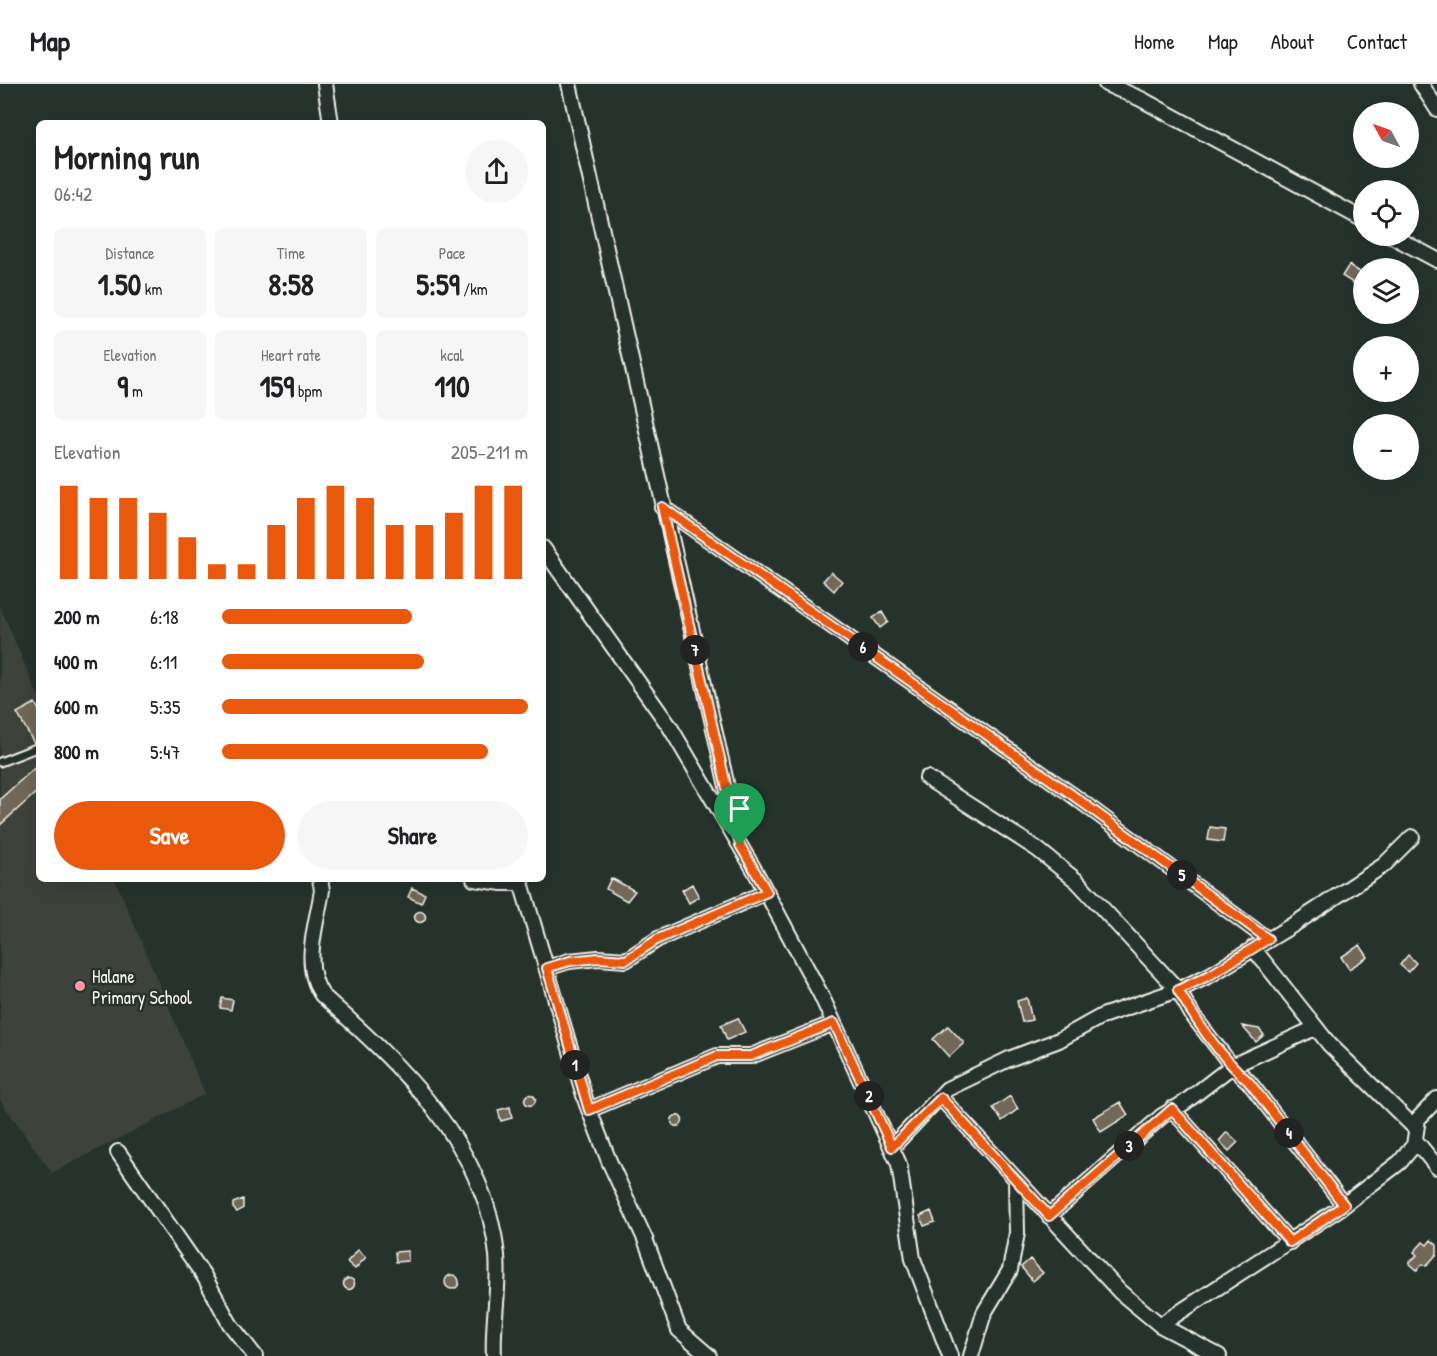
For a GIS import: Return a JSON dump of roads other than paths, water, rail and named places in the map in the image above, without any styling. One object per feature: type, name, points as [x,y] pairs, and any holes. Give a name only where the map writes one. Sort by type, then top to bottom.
[{"type":"street","points":[[325,84],[331,120]]},
{"type":"street","points":[[569,84],[662,507],[740,845]]},
{"type":"street","points":[[1106,84],[1141,99],[1353,214]]},
{"type":"street","points":[[1421,84],[1437,109]]},
{"type":"street","points":[[1411,246],[1437,260]]},
{"type":"street","points":[[662,507],[1062,787],[1268,939]]},
{"type":"street","points":[[546,552],[670,727],[767,892],[834,1023],[898,1164],[913,1259],[951,1356]]},
{"type":"street","points":[[927,778],[1037,849],[1077,881],[1178,990],[1193,1016],[1232,1066],[1249,1082],[1344,1205]]},
{"type":"street","points":[[892,1147],[941,1098],[947,1089],[1009,1059],[1059,1040],[1102,1016],[1178,990],[1210,975],[1384,865],[1412,837]]},
{"type":"street","points":[[320,882],[311,970],[314,984],[322,995],[384,1051],[433,1108],[460,1143],[475,1172],[497,1254],[494,1356]]},
{"type":"street","points":[[491,882],[502,884],[514,882]]},
{"type":"street","points":[[520,882],[589,1110],[645,1239],[675,1323],[692,1343],[709,1356]]},
{"type":"street","points":[[547,968],[570,961],[598,958],[626,960],[658,939],[767,892]]},
{"type":"street","points":[[1253,948],[1315,1028],[1415,1134],[1437,1167]]},
{"type":"street","points":[[589,1110],[717,1056],[751,1056],[834,1023]]},
{"type":"street","points":[[1049,1216],[1172,1109],[1184,1103],[1232,1066],[1315,1028]]},
{"type":"street","points":[[941,1098],[1120,1292],[1160,1325],[1219,1356]]},
{"type":"street","points":[[1160,1325],[1290,1242],[1344,1205],[1400,1162],[1414,1145],[1415,1134],[1424,1110],[1437,1099]]},
{"type":"street","points":[[1172,1109],[1290,1242]]},
{"type":"street","points":[[118,1152],[204,1276],[230,1324],[255,1356]]},
{"type":"street","points":[[970,1356],[984,1313],[1010,1270],[1017,1233],[1017,1180]]},
{"type":"lane","points":[[0,762],[36,748]]},
{"type":"place","name":"Halane Primary School","points":[[80,986]]}]
